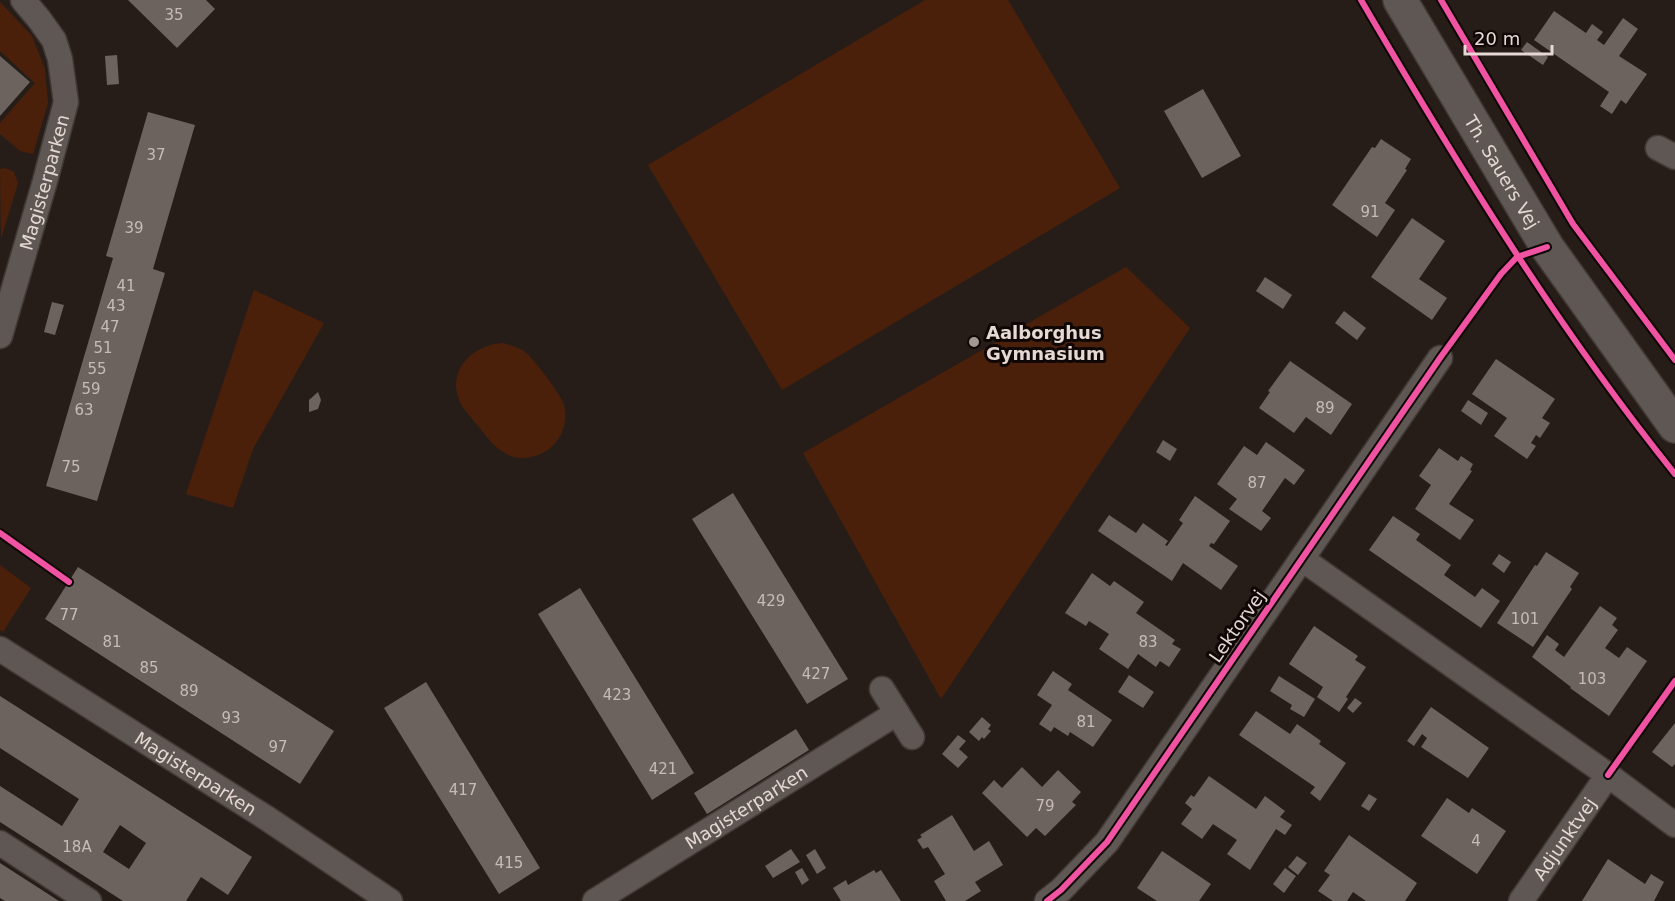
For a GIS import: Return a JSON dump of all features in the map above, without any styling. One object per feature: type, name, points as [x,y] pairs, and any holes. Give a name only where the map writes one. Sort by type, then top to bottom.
[{"type":"main road","name":"Th. Sauers Vej","points":[[1400,0],[1547,247],[1675,426]]},
{"type":"street","name":"Magisterparken","points":[[0,336],[66,102],[60,60],[54,40],[23,0]]},
{"type":"street","name":"Lektorvej","points":[[1047,901],[1062,890],[1107,842],[1440,358]]},
{"type":"street","points":[[1302,559],[1608,774],[1675,825]]},
{"type":"street","name":"Magisterparken","points":[[0,649],[268,819],[390,901]]},
{"type":"street","points":[[882,689],[912,737]]},
{"type":"street","name":"Magisterparken","points":[[596,901],[897,713]]},
{"type":"street","name":"Adjunktvej","points":[[1521,901],[1608,774]]},
{"type":"street","points":[[0,843],[89,901]]},
{"type":"shaded area","points":[[925,0],[1008,0],[1120,188],[782,390],[648,165]]},
{"type":"shaded area","points":[[0,2],[32,36],[45,69],[48,103],[33,154],[20,151],[0,134],[0,123],[35,83],[0,51]]},
{"type":"shaded area","points":[[5,168],[14,172],[18,183],[1,239],[0,169]]},
{"type":"shaded area","points":[[1126,267],[1190,328],[941,699],[803,453]]},
{"type":"shaded area","points":[[254,290],[324,323],[253,449],[233,508],[186,494]]},
{"type":"shaded area","points":[[503,343],[524,351],[545,375],[563,402],[565,419],[561,435],[550,448],[535,456],[517,458],[496,447],[464,409],[457,394],[456,383],[463,363],[480,349]]},
{"type":"shaded area","points":[[0,565],[31,588],[3,632],[0,630]]},
{"type":"building","points":[[128,0],[206,0],[215,9],[177,48]]},
{"type":"building","points":[[1554,11],[1586,33],[1592,24],[1603,32],[1597,40],[1604,45],[1623,18],[1638,29],[1619,56],[1647,74],[1626,104],[1621,100],[1612,114],[1600,106],[1609,92],[1534,40]]},
{"type":"building","points":[[1527,42],[1548,57],[1543,65],[1521,50]]},
{"type":"building","points":[[117,55],[119,84],[107,85],[105,56]]},
{"type":"building","points":[[0,56],[30,82],[0,116]]},
{"type":"building","points":[[1203,89],[1241,156],[1202,178],[1164,111]]},
{"type":"building","points":[[148,112],[195,125],[153,269],[165,273],[97,501],[46,486],[113,258],[106,256]]},
{"type":"building","points":[[1381,139],[1411,159],[1405,169],[1407,170],[1385,203],[1395,210],[1377,237],[1332,205],[1372,147],[1375,148]]},
{"type":"building","points":[[1412,218],[1445,241],[1419,279],[1447,298],[1432,320],[1371,277]]},
{"type":"building","points":[[1265,277],[1292,295],[1283,309],[1256,291]]},
{"type":"building","points":[[52,302],[64,305],[55,335],[44,332]]},
{"type":"building","points":[[1344,311],[1366,328],[1357,340],[1335,323]]},
{"type":"building","points":[[1496,359],[1555,399],[1542,418],[1550,423],[1540,438],[1536,435],[1531,443],[1536,446],[1527,459],[1494,436],[1507,418],[1472,394]]},
{"type":"building","points":[[1290,361],[1352,404],[1331,435],[1306,417],[1294,433],[1259,408],[1270,392],[1268,391]]},
{"type":"building","points":[[318,392],[321,400],[318,409],[309,412],[309,400]]},
{"type":"building","points":[[1468,400],[1488,413],[1481,425],[1461,411]]},
{"type":"building","points":[[1163,440],[1177,449],[1170,461],[1156,452]]},
{"type":"building","points":[[1266,442],[1305,470],[1294,485],[1285,478],[1262,511],[1271,518],[1261,531],[1229,509],[1237,499],[1217,484],[1244,446],[1257,455]]},
{"type":"building","points":[[1439,448],[1458,461],[1461,456],[1473,464],[1470,470],[1472,471],[1449,504],[1474,520],[1460,540],[1415,509],[1431,485],[1419,476]]},
{"type":"building","points":[[733,493],[848,679],[807,704],[692,519]]},
{"type":"building","points":[[1195,496],[1230,521],[1214,544],[1211,543],[1209,546],[1238,566],[1221,590],[1183,563],[1172,581],[1098,531],[1109,515],[1136,533],[1143,523],[1168,541],[1165,545],[1167,546],[1183,523],[1179,520]]},
{"type":"building","points":[[1393,516],[1420,534],[1416,540],[1451,565],[1444,575],[1475,597],[1482,588],[1500,601],[1481,628],[1369,550]]},
{"type":"building","points":[[1546,552],[1579,573],[1570,587],[1572,589],[1533,647],[1497,623]]},
{"type":"building","points":[[1499,554],[1511,562],[1504,573],[1492,564]]},
{"type":"building","points":[[78,567],[334,731],[300,784],[45,619]]},
{"type":"building","points":[[1092,573],[1110,586],[1114,581],[1144,602],[1136,613],[1175,640],[1172,644],[1181,649],[1169,667],[1160,661],[1156,667],[1138,654],[1128,669],[1099,649],[1109,634],[1089,621],[1086,626],[1065,613]]},
{"type":"building","points":[[580,588],[694,773],[652,800],[538,614]]},
{"type":"building","points":[[1600,606],[1617,618],[1612,625],[1618,630],[1605,648],[1619,658],[1627,647],[1647,661],[1609,716],[1532,657],[1547,635],[1559,644],[1555,650],[1564,657]]},
{"type":"building","points":[[1314,626],[1358,656],[1355,660],[1366,667],[1339,712],[1317,697],[1323,687],[1289,664]]},
{"type":"building","points":[[1053,671],[1072,684],[1068,690],[1112,720],[1093,747],[1070,732],[1068,736],[1054,727],[1051,732],[1039,724],[1052,705],[1037,695]]},
{"type":"building","points":[[1129,675],[1154,692],[1143,708],[1118,692]]},
{"type":"building","points":[[1279,676],[1315,699],[1304,717],[1290,709],[1292,705],[1270,691]]},
{"type":"building","points":[[426,682],[540,868],[499,894],[384,708]]},
{"type":"building","points":[[0,696],[252,857],[228,895],[201,877],[186,901],[123,901],[0,822],[0,786],[62,826],[79,799],[0,748]],"holes":[[[120,825],[146,843],[129,869],[103,852]]]},
{"type":"building","points":[[1355,698],[1362,703],[1353,713],[1347,708]]},
{"type":"building","points":[[1431,707],[1489,748],[1468,778],[1421,747],[1427,738],[1422,734],[1414,746],[1407,741]]},
{"type":"building","points":[[1256,711],[1290,734],[1297,724],[1321,741],[1319,744],[1346,763],[1320,801],[1310,793],[1315,787],[1239,735]]},
{"type":"building","points":[[982,717],[991,725],[988,729],[991,731],[979,741],[969,732]]},
{"type":"building","points":[[1675,723],[1675,764],[1672,767],[1652,752]]},
{"type":"building","points":[[796,729],[809,750],[707,814],[694,793]]},
{"type":"building","points":[[958,735],[966,741],[959,749],[968,757],[958,768],[942,754]]},
{"type":"building","points":[[1022,767],[1042,787],[1058,770],[1081,792],[1072,802],[1076,805],[1045,836],[1036,828],[1027,837],[982,793],[994,780],[1002,788]]},
{"type":"building","points":[[1209,776],[1256,809],[1265,796],[1285,811],[1280,817],[1292,825],[1285,835],[1276,829],[1250,870],[1227,854],[1237,840],[1213,824],[1202,839],[1181,824],[1192,809],[1185,803],[1191,795],[1194,797]]},
{"type":"building","points":[[1369,794],[1377,799],[1369,811],[1361,806]]},
{"type":"building","points":[[1447,798],[1469,813],[1472,808],[1506,831],[1477,874],[1421,836]]},
{"type":"building","points":[[952,815],[974,851],[989,841],[1003,865],[975,882],[981,891],[965,901],[946,901],[934,881],[945,874],[928,847],[923,849],[917,840],[922,837],[920,835]]},
{"type":"building","points":[[1349,835],[1417,883],[1405,901],[1366,901],[1353,892],[1347,901],[1333,901],[1318,891],[1330,875],[1324,871]]},
{"type":"building","points":[[791,849],[800,862],[773,878],[765,866]]},
{"type":"building","points":[[815,849],[826,868],[817,874],[806,855]]},
{"type":"building","points":[[1162,851],[1211,884],[1199,901],[1157,901],[1137,888]]},
{"type":"building","points":[[1297,856],[1307,863],[1298,875],[1288,867]]},
{"type":"building","points":[[1608,859],[1645,884],[1651,874],[1664,882],[1654,901],[1582,901]]},
{"type":"building","points":[[0,863],[59,901],[5,901],[0,898]]},
{"type":"building","points":[[802,868],[809,880],[802,885],[795,872]]},
{"type":"building","points":[[1285,868],[1296,876],[1284,893],[1273,884]]},
{"type":"building","points":[[874,870],[876,873],[881,870],[901,901],[841,901],[833,888],[846,880],[848,885]]},
{"type":"cycle path","points":[[1361,0],[1509,243],[1589,361],[1675,474]]},
{"type":"cycle path","points":[[1441,0],[1573,224],[1675,360]]},
{"type":"cycle path","points":[[1047,901],[1061,890],[1107,842],[1440,358],[1501,274],[1517,257],[1547,247]]},
{"type":"cycle path","points":[[0,533],[69,582]]},
{"type":"cycle path","points":[[1608,775],[1675,681]]},
{"type":"place","name":"Aalborghus Gymnasium","points":[[974,342]]}]
